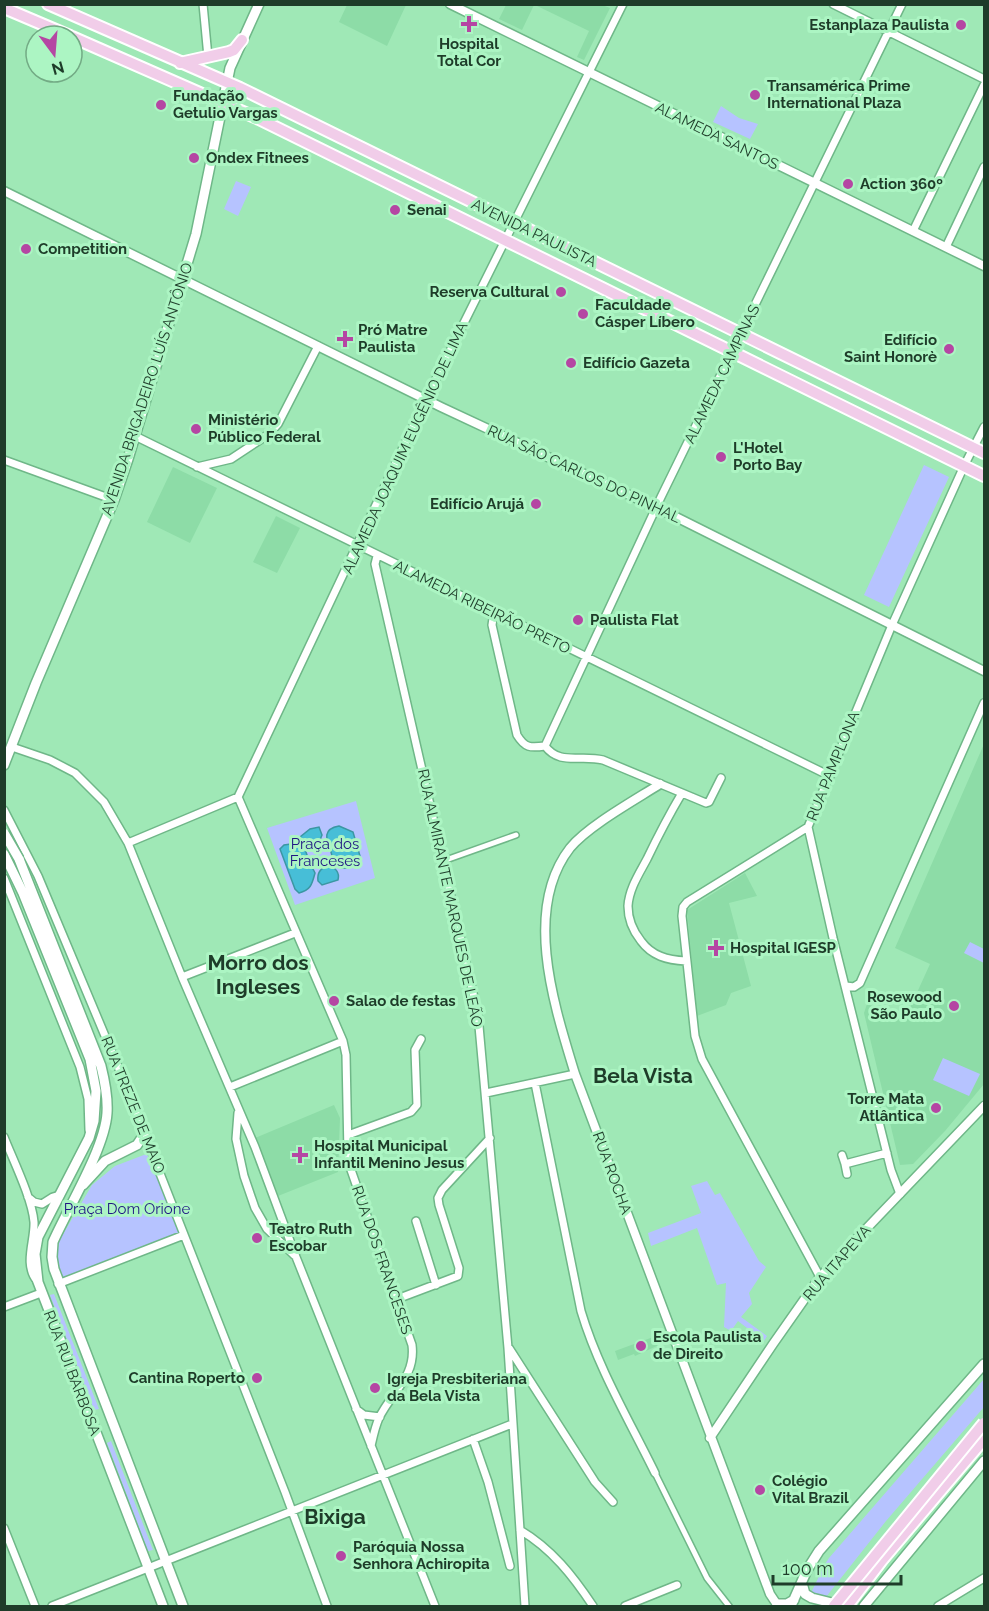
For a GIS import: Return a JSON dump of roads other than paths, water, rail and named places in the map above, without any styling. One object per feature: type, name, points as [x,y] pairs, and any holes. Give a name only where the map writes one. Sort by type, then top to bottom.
[{"type":"main road","name":"AVENIDA PAULISTA","points":[[48,4],[227,82],[979,450]]},
{"type":"main road","name":"AVENIDA BRIGADEIRO LUÍS ANTÔNIO","points":[[4,765],[36,683],[114,500],[196,234],[230,68],[259,4]]},
{"type":"main road","name":"AVENIDA PAULISTA","points":[[4,8],[42,24]]},
{"type":"main road","points":[[179,63],[234,50],[242,40]]},
{"type":"main road","name":"AVENIDA PAULISTA","points":[[84,42],[223,102],[984,476]]},
{"type":"main road","points":[[4,833],[95,1076],[96,1107],[88,1138],[38,1237],[35,1254],[38,1282]]},
{"type":"main road","points":[[4,854],[15,862],[101,1066],[107,1093],[107,1114],[97,1149],[53,1242],[52,1257],[58,1284]]},
{"type":"main road","points":[[78,1188],[87,1182],[105,1161],[137,1145],[145,1133]]},
{"type":"main road","name":"RUA RUI BARBOSA","points":[[38,1282],[163,1606]]},
{"type":"main road","name":"RUA RUI BARBOSA","points":[[58,1284],[183,1606]]},
{"type":"main road","points":[[775,1606],[792,1603],[807,1570],[819,1551],[984,1364]]},
{"type":"main road","points":[[91,1421],[100,1420],[107,1410]]},
{"type":"main road","points":[[834,1606],[984,1423]]},
{"type":"main road","points":[[98,1439],[105,1432],[116,1433]]},
{"type":"main road","points":[[802,1583],[805,1594],[812,1598],[846,1606],[984,1439]]},
{"type":"main road","points":[[853,1606],[866,1603],[984,1461]]},
{"type":"street","points":[[203,4],[208,57]]},
{"type":"street","name":"ALAMEDA SANTOS","points":[[450,4],[984,266]]},
{"type":"street","name":"ALAMEDA JOAQUIM EUGÊNIO DE LIMA","points":[[238,797],[426,399],[623,4]]},
{"type":"street","points":[[833,4],[984,79]]},
{"type":"street","name":"ALAMEDA CAMPINAS","points":[[545,746],[656,508],[902,4]]},
{"type":"street","points":[[913,231],[984,85]]},
{"type":"street","points":[[946,247],[984,167]]},
{"type":"street","name":"RUA SÃO CARLOS DO PINHAL","points":[[4,191],[426,399],[656,508],[984,671]]},
{"type":"street","points":[[197,467],[231,459],[269,434],[278,424],[318,346]]},
{"type":"street","name":"RUA PAMPLONA","points":[[900,1194],[887,1153],[808,827],[892,625],[964,466],[979,450],[984,427]]},
{"type":"street","name":"ALAMEDA RIBEIRÃO PRETO","points":[[135,436],[830,776]]},
{"type":"street","points":[[4,460],[114,500]]},
{"type":"street","name":"RUA ALMIRANTE MARQUES DE LEÃO","points":[[377,556],[375,564],[478,1015],[508,1348],[525,1606]]},
{"type":"street","points":[[494,612],[492,625],[517,735],[522,743],[531,748],[545,746],[552,755],[558,758],[603,760],[708,803],[721,778]]},
{"type":"street","points":[[846,986],[854,987],[860,983],[984,703]]},
{"type":"street","points":[[12,747],[50,760],[75,773],[104,802],[128,843],[255,1147],[296,1257],[435,1606]]},
{"type":"street","name":"RUA ROCHA","points":[[660,784],[601,823],[571,848],[552,882],[546,916],[547,963],[557,1013],[575,1074],[775,1606]]},
{"type":"street","points":[[682,793],[633,886],[628,908],[631,925],[637,936],[651,951],[670,960],[686,961]]},
{"type":"street","points":[[128,843],[238,797]]},
{"type":"street","name":"RUA DOS FRANCESES","points":[[238,797],[342,1041],[346,1055],[350,1167],[412,1344],[413,1362],[409,1373],[380,1417],[371,1446]]},
{"type":"street","points":[[4,822],[5,812]]},
{"type":"street","name":"RUA TREZE DE MAIO","points":[[5,812],[38,876],[145,1133],[327,1606]]},
{"type":"street","points":[[808,827],[687,902],[682,916],[695,1036],[702,1059],[820,1277]]},
{"type":"street","points":[[443,861],[516,835]]},
{"type":"street","points":[[4,838],[18,836]]},
{"type":"street","points":[[4,878],[80,1067],[88,1099],[88,1138]]},
{"type":"street","points":[[182,976],[295,933]]},
{"type":"street","points":[[348,1135],[415,1109],[417,1105],[415,1050],[421,1039]]},
{"type":"street","points":[[230,1087],[342,1041]]},
{"type":"street","points":[[486,1093],[575,1074]]},
{"type":"street","points":[[535,1083],[581,1311],[596,1355],[707,1578],[729,1606]]},
{"type":"street","name":"RUA ITAPEVA","points":[[711,1438],[820,1277],[984,1106]]},
{"type":"street","points":[[238,1110],[236,1139],[244,1176],[255,1208],[267,1229],[296,1257]]},
{"type":"street","name":"RUA RUI BARBOSA","points":[[4,1137],[34,1220],[30,1259],[33,1276],[38,1282]]},
{"type":"street","points":[[397,1299],[456,1278],[460,1272],[439,1205],[440,1193],[490,1138]]},
{"type":"street","points":[[845,1164],[887,1153]]},
{"type":"street","points":[[842,1155],[847,1174]]},
{"type":"street","points":[[26,1195],[34,1202],[42,1204],[60,1195]]},
{"type":"street","points":[[416,1221],[436,1285]]},
{"type":"street","points":[[58,1284],[183,1235]]},
{"type":"street","points":[[4,1307],[41,1293]]},
{"type":"street","points":[[508,1348],[595,1482],[614,1502]]},
{"type":"street","points":[[356,1409],[364,1415],[380,1417]]},
{"type":"street","points":[[52,1606],[512,1424]]},
{"type":"street","points":[[473,1439],[488,1482],[510,1566]]},
{"type":"street","points":[[4,1528],[35,1606]]},
{"type":"street","points":[[520,1530],[566,1567],[593,1606]]},
{"type":"street","points":[[942,1606],[984,1578]]},
{"type":"street","points":[[625,1606],[677,1585]]},
{"type":"place","name":"Hospital Total Cor","points":[[469,24]]},
{"type":"place","name":"Estanplaza Paulista","points":[[961,25]]},
{"type":"place","name":"Transamérica Prime International Plaza","points":[[755,95]]},
{"type":"place","name":"Fundação Getulio Vargas","points":[[161,105]]},
{"type":"place","name":"Ondex Fitnees","points":[[194,158]]},
{"type":"place","name":"Action 360º","points":[[848,184]]},
{"type":"place","name":"Senai","points":[[395,210]]},
{"type":"place","name":"Competition","points":[[26,249]]},
{"type":"place","name":"Reserva Cultural","points":[[561,292]]},
{"type":"place","name":"Faculdade Cásper Líbero","points":[[583,314]]},
{"type":"place","name":"Pró Matre Paulista","points":[[345,339]]},
{"type":"place","name":"Edifício Saint Honorè","points":[[949,349]]},
{"type":"place","name":"Edifício Gazeta","points":[[571,363]]},
{"type":"place","name":"Ministério Público Federal","points":[[196,429]]},
{"type":"place","name":"L'Hotel Porto Bay","points":[[721,457]]},
{"type":"place","name":"Edifício Arujá","points":[[536,504]]},
{"type":"place","name":"Paulista Flat","points":[[578,620]]},
{"type":"place","name":"Hospital IGESP","points":[[716,948]]},
{"type":"place","name":"Salao de festas","points":[[334,1001]]},
{"type":"place","name":"Rosewood São Paulo","points":[[954,1006]]},
{"type":"place","name":"Torre Mata Atlântica","points":[[936,1108]]},
{"type":"place","name":"Hospital Municipal Infantil Menino Jesus","points":[[300,1155]]},
{"type":"place","name":"Teatro Ruth Escobar","points":[[257,1238]]},
{"type":"place","name":"Escola Paulista de Direito","points":[[641,1346]]},
{"type":"place","name":"Cantina Roperto","points":[[257,1378]]},
{"type":"place","name":"Igreja Presbiteriana da Bela Vista","points":[[375,1388]]},
{"type":"place","name":"Colégio Vital Brazil","points":[[760,1490]]},
{"type":"place","name":"Paróquia Nossa Senhora Achiropita","points":[[341,1556]]},
{"type":"district","name":"Morro dos Ingleses","points":[[258,974]]},
{"type":"district","name":"Bela Vista","points":[[643,1075]]},
{"type":"district","name":"Bixiga","points":[[335,1516]]},
{"type":"park label","name":"Praça dos Franceses","points":[[325,852]]},
{"type":"park label","name":"Praça Dom Orione","points":[[127,1209]]}]
